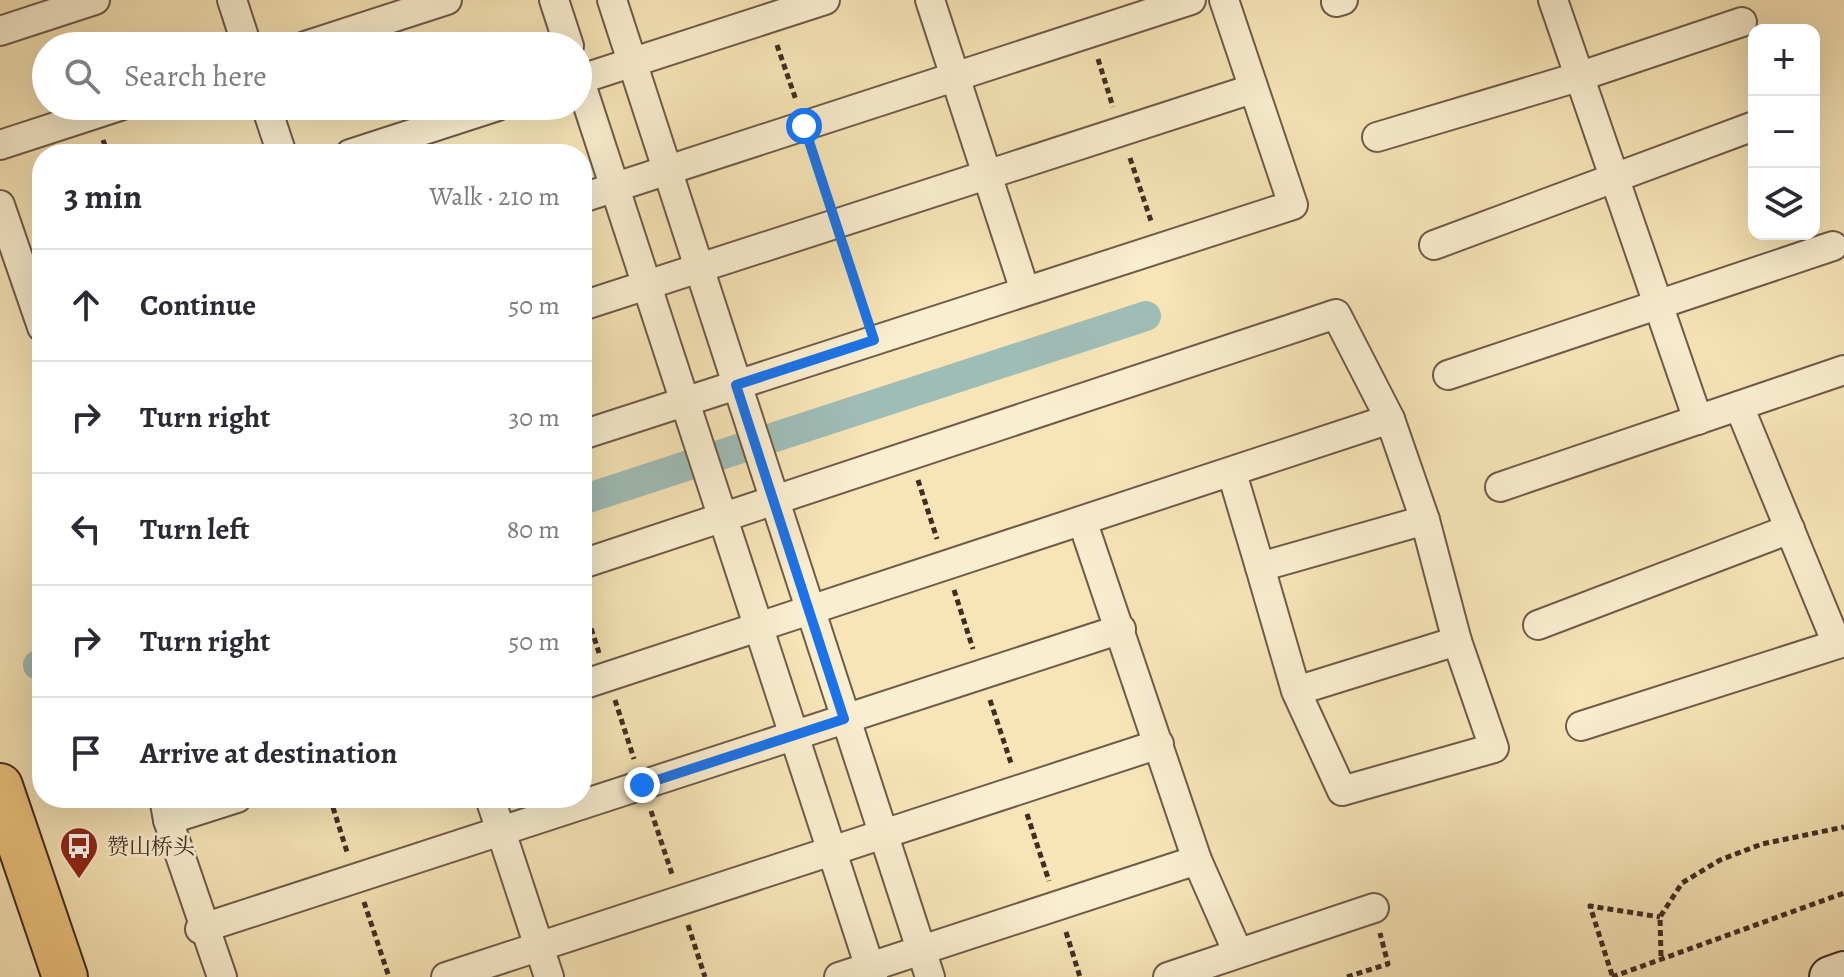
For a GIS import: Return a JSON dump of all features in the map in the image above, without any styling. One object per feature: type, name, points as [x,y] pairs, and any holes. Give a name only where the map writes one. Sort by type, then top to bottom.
[{"type":"main road","points":[[0,786],[65,977]]},
{"type":"main road","points":[[1830,977],[1844,972]]},
{"type":"street","points":[[0,31],[95,0]]},
{"type":"street","points":[[232,0],[242,32]]},
{"type":"street","points":[[348,32],[447,0]]},
{"type":"street","points":[[554,0],[564,32]]},
{"type":"street","points":[[612,0],[926,964]]},
{"type":"street","points":[[592,74],[825,0]]},
{"type":"street","points":[[930,0],[1025,291]]},
{"type":"street","points":[[592,195],[1191,0]]},
{"type":"street","points":[[592,432],[1293,205],[1224,0]]},
{"type":"street","points":[[1553,0],[1698,420]]},
{"type":"street","points":[[1377,137],[1578,77],[1742,22]]},
{"type":"street","points":[[592,303],[1252,89]]},
{"type":"street","points":[[0,145],[77,120]]},
{"type":"street","points":[[271,120],[279,144]]},
{"type":"street","points":[[381,144],[455,120]]},
{"type":"street","points":[[592,120],[871,972]]},
{"type":"street","points":[[1434,245],[1748,128]]},
{"type":"street","points":[[0,205],[31,257]]},
{"type":"street","points":[[1448,375],[1833,246]]},
{"type":"street","points":[[592,561],[1336,314],[1390,419],[1425,520],[1457,641],[1494,748],[1342,791],[1296,691],[1232,473]]},
{"type":"street","points":[[1500,487],[1844,370]]},
{"type":"street","points":[[1581,726],[1840,643],[1739,406]]},
{"type":"street","points":[[592,682],[1083,523],[1390,419]]},
{"type":"street","points":[[1260,567],[1425,520]]},
{"type":"street","points":[[1083,523],[1197,860],[1238,953]]},
{"type":"street","points":[[1538,625],[1790,529]]},
{"type":"street","points":[[592,801],[1121,629]]},
{"type":"street","points":[[1296,691],[1457,641]]},
{"type":"street","points":[[446,977],[1159,744]]},
{"type":"street","points":[[493,808],[549,977]]},
{"type":"street","points":[[202,928],[571,808]]},
{"type":"street","points":[[166,809],[202,928],[222,977]]},
{"type":"street","points":[[839,977],[926,964],[1057,906],[1197,860]]},
{"type":"street","points":[[1168,977],[1374,908]]},
{"type":"path","points":[[769,18],[874,340]]},
{"type":"path","points":[[910,456],[1080,977]]},
{"type":"path","points":[[1661,956],[1660,917],[1682,883],[1720,860],[1762,844],[1844,827]]},
{"type":"path","points":[[1660,917],[1590,906],[1612,976],[1844,893]]},
{"type":"path","points":[[1347,977],[1388,964]]},
{"type":"waterway","points":[[592,497],[1146,316]]},
{"type":"place","name":"赞山桥头","points":[[79,880]]},
{"type":"route","points":[[642,785],[844,719],[736,385],[874,340],[804,126]]}]
